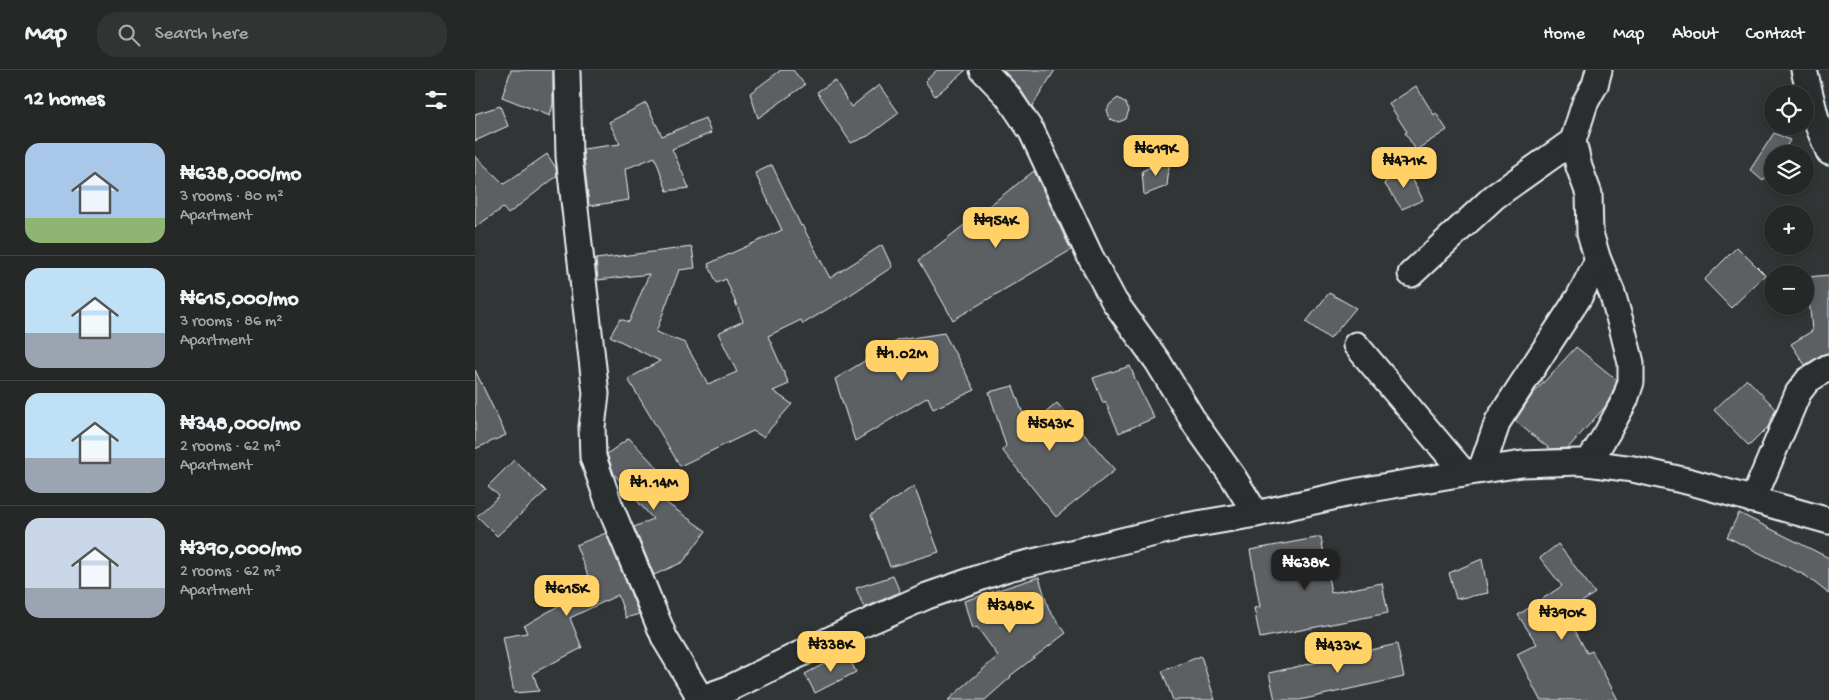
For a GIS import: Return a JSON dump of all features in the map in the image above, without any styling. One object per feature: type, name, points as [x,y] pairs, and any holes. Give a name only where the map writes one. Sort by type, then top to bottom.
[{"type":"street","points":[[567,70],[569,156],[596,394],[592,428],[593,457],[609,504],[665,639],[699,699],[728,689],[850,630],[927,596],[1008,568],[1180,527],[1256,514],[1359,491],[1522,464],[1588,463],[1633,469],[1681,480],[1829,521]]},
{"type":"street","points":[[1588,463],[1625,400],[1631,382],[1631,363],[1623,331],[1612,293],[1597,260],[1590,233],[1589,194],[1579,167],[1573,141],[1585,103],[1595,85],[1599,70]]},
{"type":"street","points":[[1804,70],[1817,123],[1829,152]]},
{"type":"street","points":[[990,73],[1032,132],[1086,248],[1114,301],[1158,362],[1196,425],[1233,477],[1256,514]]},
{"type":"street","points":[[1411,274],[1494,197],[1573,141]]},
{"type":"street","points":[[1472,472],[1498,421],[1579,297],[1597,260]]},
{"type":"street","points":[[1357,345],[1472,472]]},
{"type":"street","points":[[1753,500],[1799,393],[1808,380],[1829,367]]},
{"type":"building","points":[[511,70],[553,70],[553,104],[550,116],[502,97]]},
{"type":"building","points":[[781,70],[793,70],[805,85],[758,118],[750,93]]},
{"type":"building","points":[[937,70],[966,70],[935,96],[925,81]]},
{"type":"building","points":[[1003,70],[1055,70],[1032,107],[1019,87]]},
{"type":"building","points":[[835,80],[851,107],[879,85],[899,113],[868,136],[851,143],[817,92]]},
{"type":"building","points":[[1416,86],[1434,115],[1436,113],[1447,130],[1416,150],[1389,104]]},
{"type":"building","points":[[1118,98],[1126,103],[1129,110],[1126,119],[1119,122],[1110,119],[1107,110],[1110,104]]},
{"type":"building","points":[[646,103],[662,136],[705,118],[711,133],[672,149],[689,188],[667,191],[655,157],[625,169],[629,200],[589,206],[583,149],[620,144],[609,122]]},
{"type":"building","points":[[500,106],[508,126],[475,141],[475,114]]},
{"type":"building","points":[[1773,135],[1779,135],[1790,140],[1787,145],[1766,145]]},
{"type":"building","points":[[1764,148],[1763,181],[1750,170]]},
{"type":"building","points":[[547,154],[556,168],[557,176],[508,214],[503,208],[475,227],[475,156],[504,184]]},
{"type":"building","points":[[1170,158],[1167,186],[1144,195],[1142,171]]},
{"type":"building","points":[[772,165],[801,226],[830,278],[882,245],[892,267],[803,324],[801,320],[768,336],[789,384],[773,391],[792,404],[763,437],[753,431],[680,466],[628,379],[660,361],[610,336],[620,319],[629,322],[649,274],[598,280],[596,259],[692,247],[695,268],[679,270],[656,332],[685,343],[708,384],[737,372],[718,333],[743,321],[726,279],[717,283],[708,264],[782,230],[755,173]]},
{"type":"building","points":[[1407,168],[1423,200],[1402,209],[1384,183]]},
{"type":"building","points":[[1034,171],[1071,250],[953,320],[919,260]]},
{"type":"building","points":[[1737,247],[1764,274],[1731,308],[1704,280]]},
{"type":"building","points":[[1829,275],[1829,353],[1821,355],[1805,365],[1791,344],[1812,331],[1811,315],[1814,315],[1814,276]]},
{"type":"building","points":[[1329,293],[1356,308],[1330,339],[1306,322]]},
{"type":"building","points":[[944,333],[975,390],[933,409],[928,397],[855,441],[835,379],[899,340]]},
{"type":"building","points":[[1576,347],[1617,380],[1605,407],[1568,448],[1550,449],[1515,421],[1532,395]]},
{"type":"building","points":[[1130,366],[1154,418],[1119,433],[1105,401],[1103,403],[1093,378]]},
{"type":"building","points":[[475,370],[506,435],[475,449]]},
{"type":"building","points":[[1747,379],[1776,409],[1768,427],[1749,446],[1714,410]]},
{"type":"building","points":[[1013,386],[1028,428],[1057,403],[1115,470],[1056,517],[1002,450],[1006,446],[989,392]]},
{"type":"building","points":[[629,438],[664,475],[644,487],[706,531],[683,562],[654,575],[634,527],[653,519],[614,474],[607,454]]},
{"type":"building","points":[[514,460],[546,491],[497,536],[477,516],[499,496],[488,486]]},
{"type":"building","points":[[914,486],[939,552],[890,567],[871,515]]},
{"type":"building","points":[[1739,513],[1829,558],[1829,594],[1806,576],[1727,537]]},
{"type":"building","points":[[606,533],[639,614],[626,618],[618,595],[570,618],[582,648],[533,673],[539,691],[514,693],[503,637],[527,633],[524,626],[592,586],[576,545]]},
{"type":"building","points":[[1321,537],[1331,593],[1382,583],[1388,613],[1260,638],[1254,608],[1260,607],[1250,550]]},
{"type":"building","points":[[1558,544],[1595,593],[1566,613],[1587,653],[1592,651],[1618,700],[1540,700],[1517,654],[1537,644],[1518,615],[1562,586],[1540,558]]},
{"type":"building","points":[[1482,559],[1488,593],[1456,599],[1449,573]]},
{"type":"building","points":[[893,576],[900,592],[864,608],[856,588]]},
{"type":"building","points":[[1039,577],[1049,610],[1066,633],[1010,676],[985,700],[948,700],[998,656],[977,627],[972,629],[964,601]]},
{"type":"building","points":[[1397,644],[1404,677],[1300,700],[1275,700],[1269,673]]},
{"type":"building","points":[[846,652],[856,672],[815,693],[805,674]]},
{"type":"building","points":[[1201,656],[1215,700],[1173,700],[1162,671]]}]
